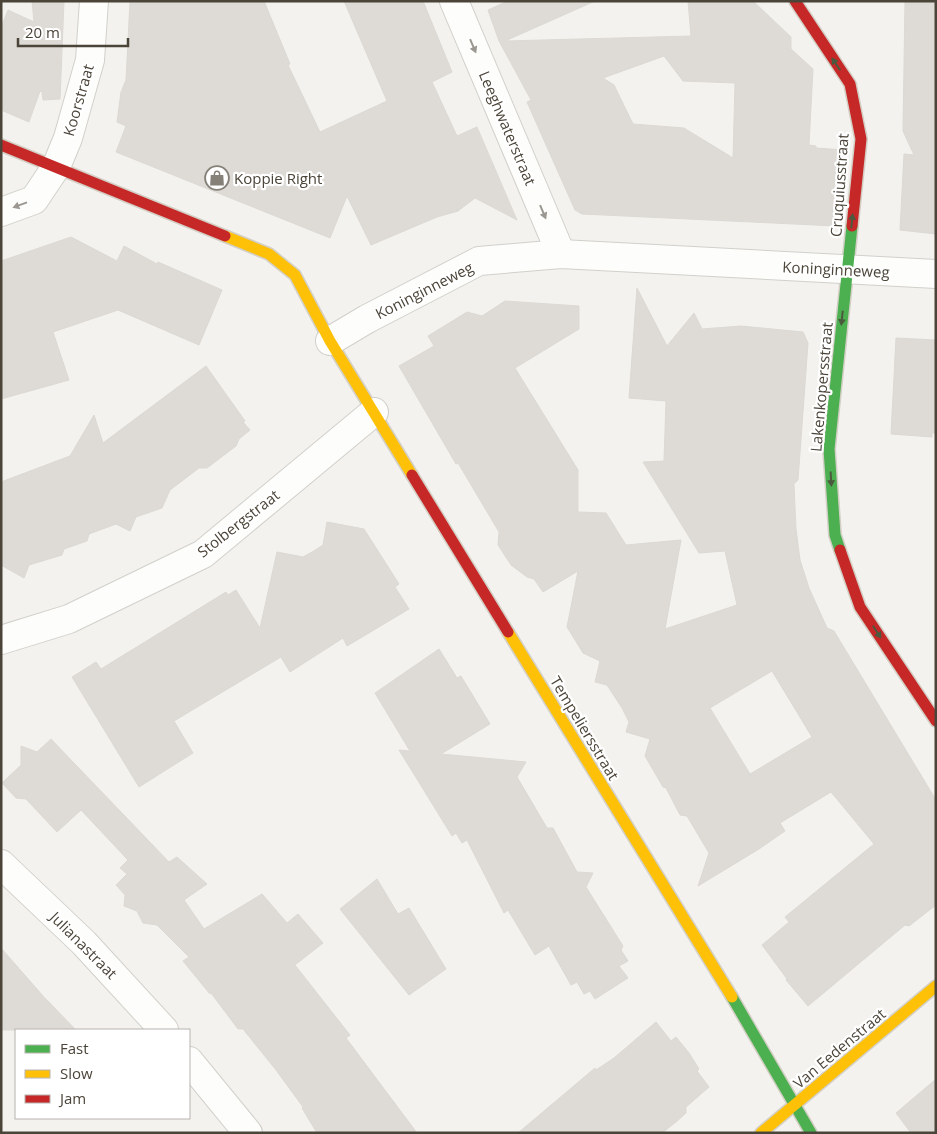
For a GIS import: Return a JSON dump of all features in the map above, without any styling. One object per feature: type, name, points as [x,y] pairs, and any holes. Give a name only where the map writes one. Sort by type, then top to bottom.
[{"type":"street","name":"Koorstraat","points":[[56,167],[68,138],[90,60],[94,1]]},
{"type":"street","name":"Leeghwaterstraat","points":[[454,1],[561,254]]},
{"type":"street","name":"Cruquiusstraat","points":[[794,1],[850,84],[861,139],[847,269]]},
{"type":"street","points":[[1,146],[269,254],[295,276],[330,341]]},
{"type":"street","points":[[1,212],[34,200],[56,167]]},
{"type":"street","name":"Koninginneweg","points":[[330,341],[367,319],[479,262],[561,254],[936,274]]},
{"type":"street","name":"Lakenkopersstraat","points":[[847,269],[829,449],[834,535],[860,607],[936,721]]},
{"type":"street","name":"Tempeliersstraat","points":[[330,341],[796,1104],[811,1133]]},
{"type":"street","name":"Stolbergstraat","points":[[1,640],[69,619],[202,554],[374,412]]},
{"type":"street","name":"Julianastraat","points":[[1,864],[84,943],[163,1029]]},
{"type":"street","name":"Van Eedenstraat","points":[[761,1133],[936,986]]},
{"type":"street","points":[[190,1062],[248,1133]]},
{"type":"building","points":[[32,1],[64,1],[60,99],[43,100],[42,92],[40,91],[29,122],[1,110],[1,28],[8,10],[34,22]]},
{"type":"building","points":[[130,1],[264,1],[290,64],[288,65],[320,132],[387,101],[344,1],[423,1],[452,72],[432,82],[457,136],[477,127],[517,220],[475,198],[458,211],[437,217],[371,245],[347,196],[330,238],[116,152],[126,126],[117,122],[121,92],[126,80]]},
{"type":"building","points":[[508,1],[595,1],[505,41],[691,36],[688,1],[753,1],[791,37],[791,49],[813,69],[809,145],[816,146],[816,148],[844,150],[836,226],[582,214],[575,210],[527,102],[531,100],[499,41],[488,10]],"holes":[[[664,56],[683,81],[735,83],[733,158],[684,128],[633,124],[614,85],[603,78]]]},
{"type":"building","points":[[905,1],[936,1],[936,234],[900,230],[904,154],[914,155],[903,131]]},
{"type":"building","points":[[71,237],[117,261],[124,246],[157,264],[158,262],[222,290],[199,345],[118,310],[53,332],[69,380],[1,399],[1,261]]},
{"type":"building","points":[[637,288],[667,346],[694,313],[702,329],[741,326],[803,332],[808,343],[798,480],[794,484],[796,529],[800,560],[809,588],[827,628],[834,631],[936,800],[936,905],[909,926],[905,925],[808,1006],[786,980],[762,945],[789,922],[785,917],[874,844],[831,792],[780,823],[785,831],[698,886],[709,853],[687,816],[680,815],[666,788],[663,787],[645,756],[650,739],[626,732],[629,722],[622,708],[607,685],[595,682],[600,661],[583,653],[567,627],[578,571],[543,592],[534,579],[527,577],[511,565],[498,545],[499,532],[458,463],[456,464],[399,366],[434,346],[428,336],[467,312],[482,316],[505,301],[579,306],[579,329],[515,368],[578,470],[578,512],[606,513],[626,545],[681,540],[665,629],[737,605],[725,551],[699,553],[643,462],[664,461],[666,401],[629,398]],"holes":[[[772,671],[812,737],[750,774],[710,708]]]},
{"type":"building","points":[[896,338],[936,340],[936,433],[932,433],[932,437],[891,434]]},
{"type":"building","points":[[206,366],[250,430],[239,439],[236,446],[207,468],[199,468],[170,490],[162,508],[136,517],[130,531],[116,524],[89,534],[87,541],[64,549],[62,555],[29,565],[24,578],[1,565],[1,482],[70,456],[94,415],[103,443]]},
{"type":"building","points":[[327,522],[364,529],[399,584],[395,587],[409,609],[347,646],[343,638],[290,672],[281,657],[174,721],[193,753],[139,787],[72,677],[96,662],[101,669],[226,592],[228,595],[236,590],[260,628],[277,552],[303,557],[312,552],[323,545]]},
{"type":"building","points":[[439,649],[457,678],[461,676],[490,724],[441,754],[526,762],[517,777],[547,828],[553,828],[577,872],[593,873],[586,887],[623,946],[621,950],[628,961],[619,966],[628,978],[595,999],[590,991],[584,994],[577,982],[571,985],[549,946],[535,955],[508,910],[504,913],[467,840],[462,843],[456,833],[452,836],[399,750],[410,751],[375,693]]},
{"type":"building","points":[[51,739],[169,862],[177,857],[207,884],[184,900],[204,929],[262,894],[287,923],[298,914],[323,943],[295,965],[350,1035],[346,1038],[417,1133],[317,1133],[303,1107],[276,1070],[243,1029],[238,1029],[211,993],[183,961],[189,957],[157,925],[143,923],[137,911],[124,906],[125,895],[116,885],[127,874],[120,868],[128,860],[81,810],[57,832],[26,799],[16,798],[2,783],[21,765],[21,746],[37,752]]},
{"type":"building","points":[[377,879],[398,914],[409,908],[446,969],[409,995],[340,909]]},
{"type":"building","points":[[1,948],[75,1029],[1,1030]]},
{"type":"building","points":[[656,1022],[671,1041],[676,1037],[689,1053],[699,1069],[697,1071],[709,1087],[686,1107],[686,1113],[676,1122],[662,1133],[518,1133],[595,1068],[596,1070],[614,1058]]},
{"type":"building","points":[[936,1079],[936,1133],[911,1133],[896,1113]]},
{"type":"traffic: fast","points":[[840,550],[835,535],[829,449],[852,226]]},
{"type":"traffic: fast","points":[[732,997],[811,1133]]},
{"type":"traffic: slow","points":[[225,236],[269,254],[295,275],[330,341],[412,475]]},
{"type":"traffic: slow","points":[[508,632],[732,997]]},
{"type":"traffic: slow","points":[[761,1133],[936,986]]},
{"type":"traffic: jam","points":[[795,1],[850,84],[861,139],[852,226]]},
{"type":"traffic: jam","points":[[1,145],[225,236]]},
{"type":"traffic: jam","points":[[412,475],[508,632]]},
{"type":"traffic: jam","points":[[840,550],[860,607],[936,721]]},
{"type":"place","name":"Koppie Right","points":[[217,178]]}]
